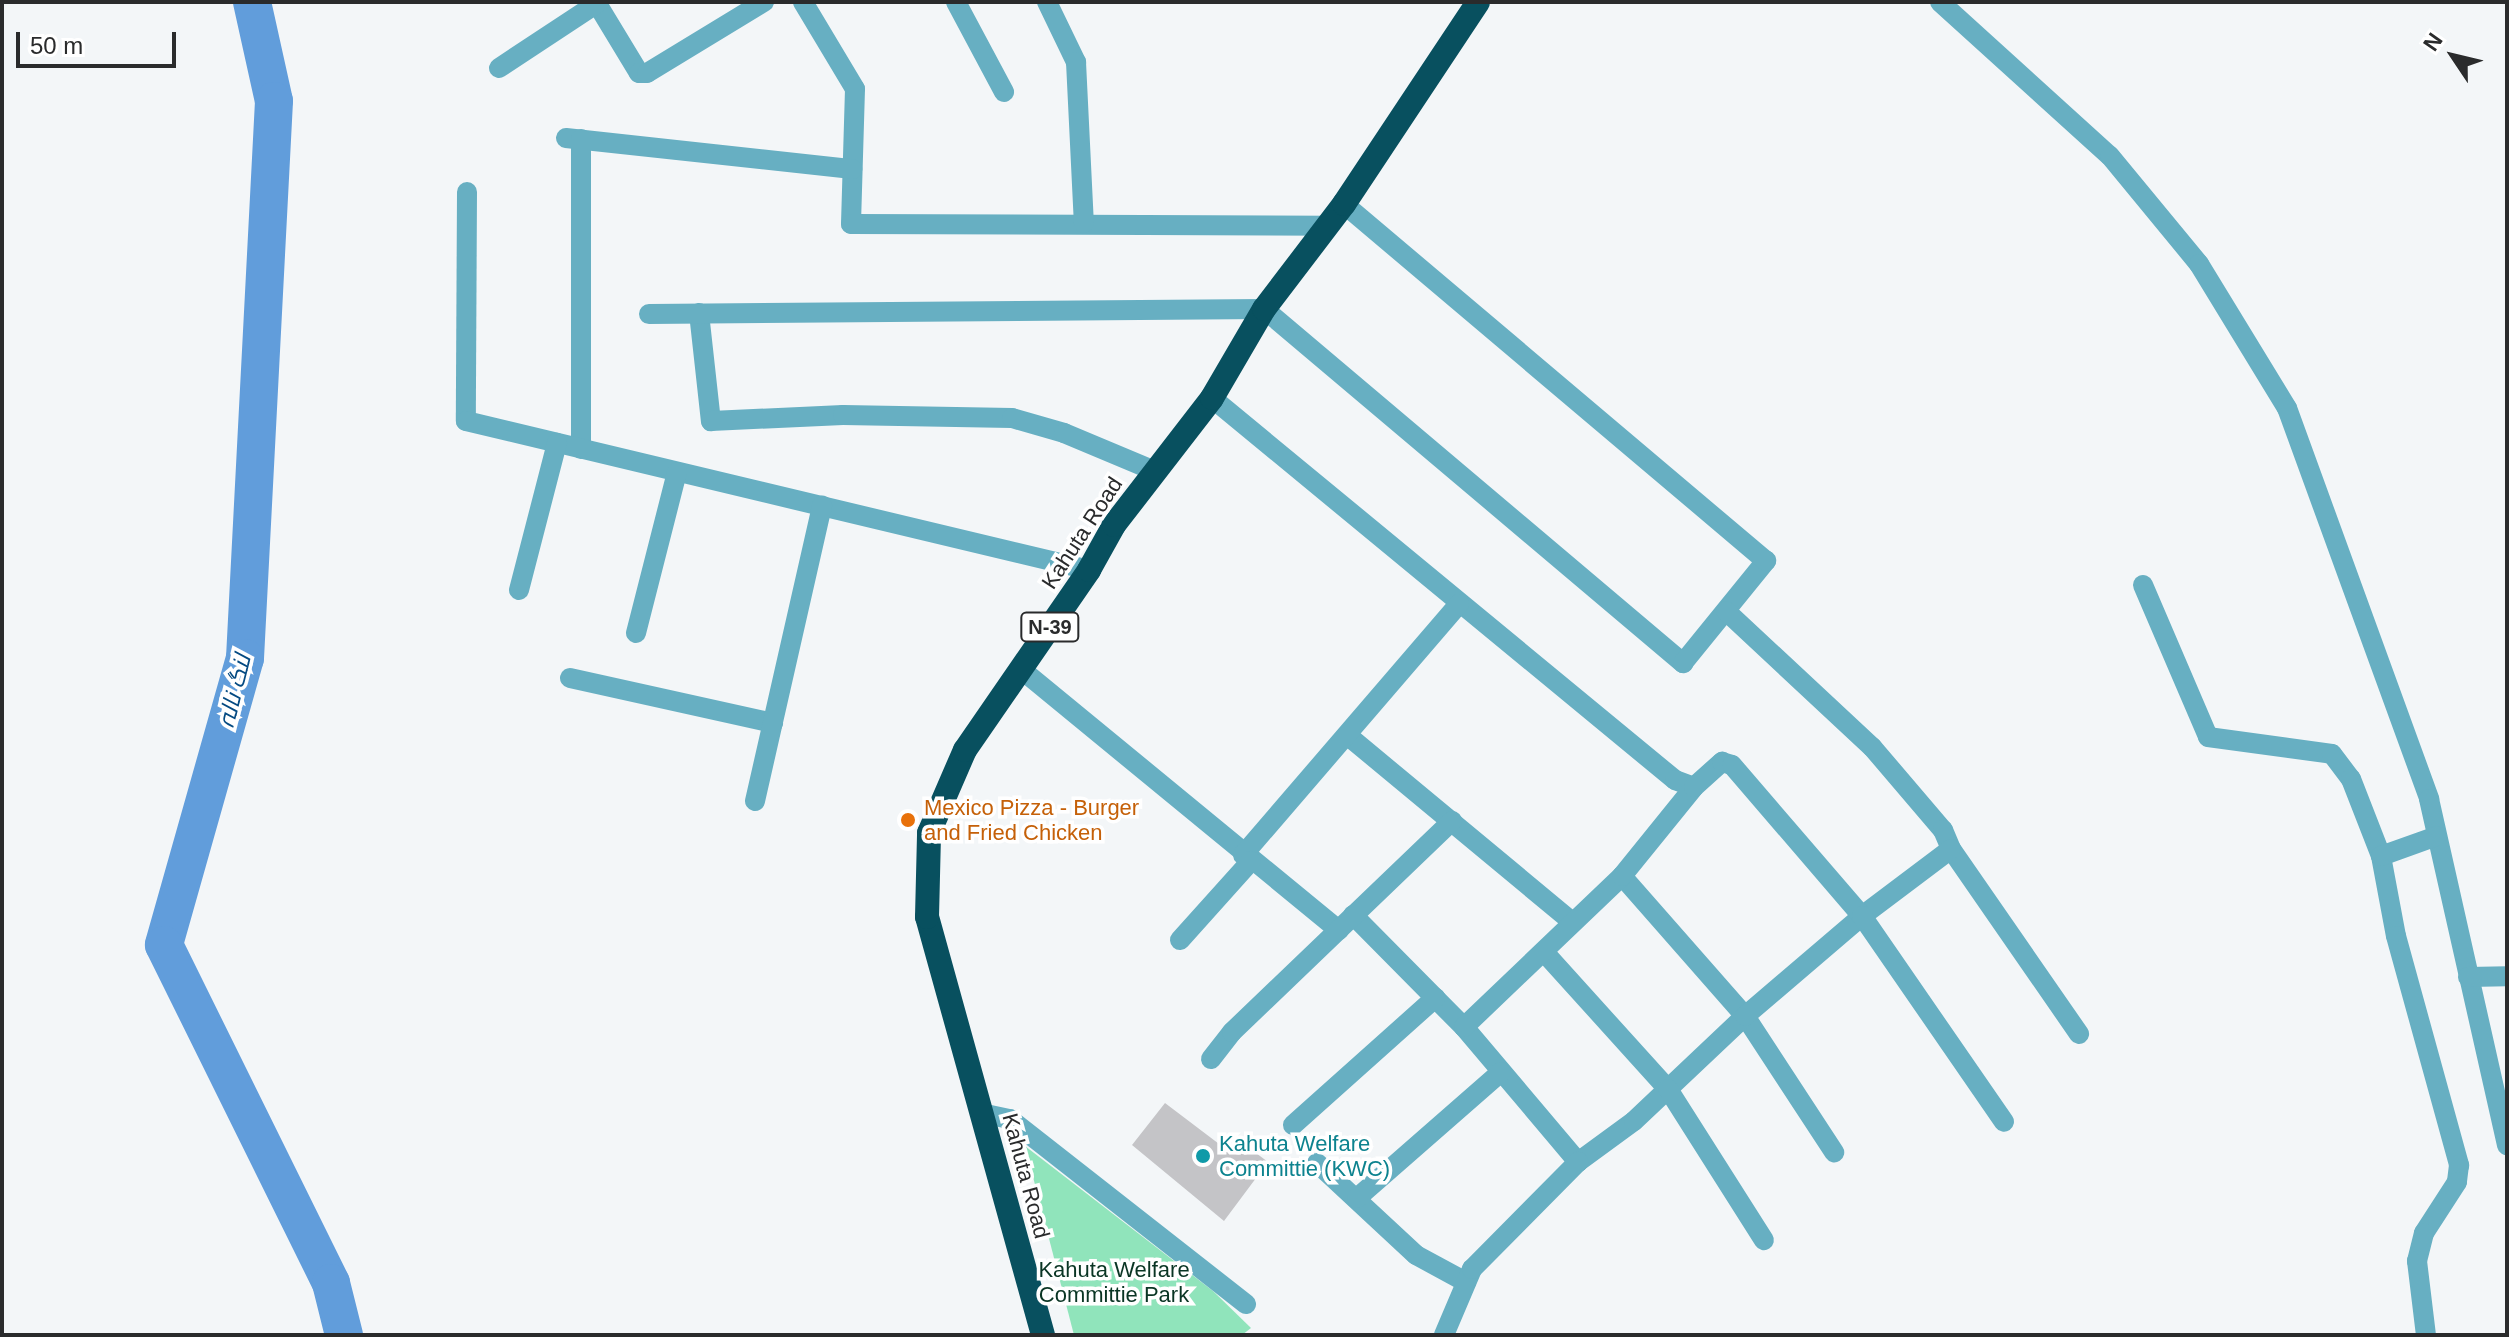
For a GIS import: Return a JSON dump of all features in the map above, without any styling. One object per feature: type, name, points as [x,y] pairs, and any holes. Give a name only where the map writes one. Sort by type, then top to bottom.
[{"type":"highway","name":"Kahuta Road","points":[[1043,1335],[927,917],[929,833],[965,750],[1089,570],[1114,525],[1212,398],[1264,309],[1344,204],[1478,2]]},
{"type":"street","points":[[499,68],[597,3],[639,73],[647,73],[764,2]]},
{"type":"street","points":[[803,2],[855,89],[851,224],[1328,226]]},
{"type":"street","points":[[956,2],[1004,92]]},
{"type":"street","points":[[1047,2],[1076,62],[1084,223]]},
{"type":"street","points":[[1940,2],[2110,156],[2199,264],[2287,408],[2424,784],[2507,1145]]},
{"type":"street","points":[[581,449],[574,138],[852,169]]},
{"type":"street","points":[[467,192],[466,421],[1089,570]]},
{"type":"street","points":[[649,314],[1264,309],[1683,663],[1766,561],[1344,204]]},
{"type":"street","points":[[699,313],[711,421],[843,415],[1012,418],[1064,433],[1155,471]]},
{"type":"street","points":[[1212,398],[1675,780],[1694,787]]},
{"type":"street","points":[[519,590],[557,443]]},
{"type":"street","points":[[636,633],[677,472]]},
{"type":"street","points":[[755,801],[822,506]]},
{"type":"street","points":[[2143,585],[2208,737],[2332,754],[2351,779],[2381,856],[2396,936],[2459,1165],[2457,1182],[2424,1233],[2417,1261],[2426,1335]]},
{"type":"street","points":[[1180,940],[1347,735],[1459,604]]},
{"type":"street","points":[[1726,611],[1872,747],[1943,830],[1951,849],[2079,1034]]},
{"type":"street","points":[[1022,670],[1247,858],[1346,922],[1435,998],[1464,1027],[1578,1162]]},
{"type":"street","points":[[570,678],[773,723]]},
{"type":"street","points":[[1347,735],[1572,922]]},
{"type":"street","points":[[1464,1027],[1622,876],[1694,787],[1722,762],[1732,765],[1862,916],[2004,1122]]},
{"type":"street","points":[[1211,1059],[1346,922],[1452,821]]},
{"type":"street","points":[[2381,856],[2437,836]]},
{"type":"street","points":[[1444,1335],[1466,1282],[1497,1239],[1578,1162],[1668,1089],[1745,1016],[1862,916],[1951,849]]},
{"type":"street","points":[[1622,876],[1745,1016],[1834,1152]]},
{"type":"street","points":[[1544,952],[1668,1089],[1764,1240]]},
{"type":"street","points":[[2468,977],[2507,976]]},
{"type":"street","points":[[1293,1125],[1435,998]]},
{"type":"street","points":[[1357,1198],[1501,1072]]},
{"type":"street","points":[[981,1113],[1010,1119],[1246,1304]]},
{"type":"street","points":[[1317,1163],[1416,1255],[1466,1282]]},
{"type":"green space","name":"Kahuta Welfare Committie Park","points":[[1025,1146],[1213,1291],[1251,1328],[1242,1335],[1074,1335]]},
{"type":"building","name":"Kahuta Welfare Committie (KWC)","points":[[1165,1103],[1227,1150],[1236,1138],[1268,1162],[1224,1221],[1132,1145]]},
{"type":"waterway","name":"لنگ نالہ","points":[[252,2],[274,101],[245,658],[164,945],[331,1283],[344,1335]]},
{"type":"place","name":"Mexico Pizza - Burger and Fried Chicken","points":[[908,820]]},
{"type":"place","name":"Kahuta Welfare Committie (KWC)","points":[[1203,1156]]}]
